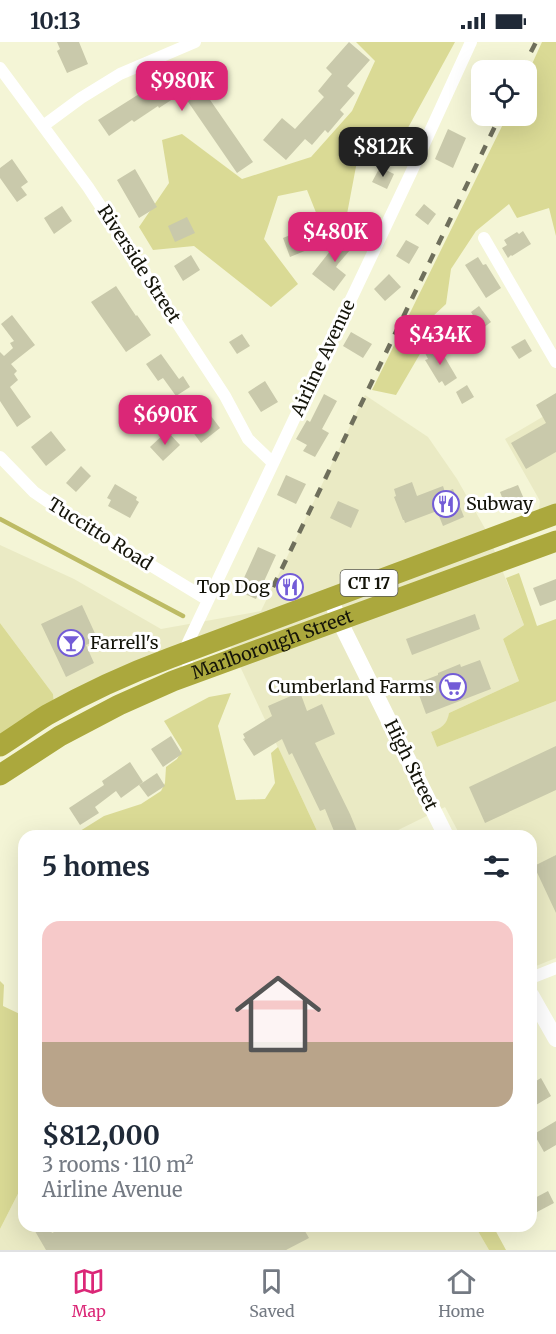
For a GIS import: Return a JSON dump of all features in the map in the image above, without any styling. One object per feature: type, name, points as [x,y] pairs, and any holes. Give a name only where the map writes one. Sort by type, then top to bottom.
[{"type":"highway","name":"Marlborough Street","points":[[0,746],[47,716],[108,683],[556,514]]},
{"type":"highway","name":"Marlborough Street","points":[[0,775],[60,736],[109,710],[173,681],[556,541]]},
{"type":"street","points":[[43,126],[81,98],[120,74],[195,42]]},
{"type":"street","name":"Airline Avenue","points":[[183,653],[471,42]]},
{"type":"street","name":"Riverside Street","points":[[0,68],[88,187],[225,396],[248,439],[273,463]]},
{"type":"street","points":[[484,238],[556,362]]},
{"type":"street","name":"Tuccitto Road","points":[[0,456],[34,492],[208,600]]},
{"type":"street","name":"High Street","points":[[330,598],[443,830]]},
{"type":"street","points":[[183,653],[192,674]]},
{"type":"street","points":[[537,976],[556,968]]},
{"type":"street","points":[[537,1006],[556,1039]]},
{"type":"shaded area","points":[[365,395],[428,437],[457,479],[487,532],[524,625],[503,639],[519,681],[449,713],[443,727],[431,732],[437,747],[556,701],[556,958],[537,966],[537,830],[457,830],[445,807],[398,830],[317,830],[222,628],[54,703],[53,694],[0,623],[0,545],[74,579],[161,629],[261,611]]},
{"type":"shaded area","points":[[556,409],[556,505],[539,511],[540,501],[505,439]]},
{"type":"shaded area","points":[[18,1194],[18,1232],[478,1232],[489,1250],[0,1250],[0,1229]]},
{"type":"green space","points":[[356,42],[455,42],[392,157],[358,156],[347,214],[319,220],[307,190],[278,196],[264,239],[298,284],[271,307],[194,246],[153,250],[139,227],[169,183],[162,140],[182,134],[242,179],[311,157],[352,111],[375,61]]},
{"type":"green space","points":[[542,42],[556,42],[556,236],[549,208],[517,218],[509,204],[476,231],[451,269],[446,304],[416,332],[424,347],[396,395],[372,390],[502,126],[537,126],[537,60],[534,60]]},
{"type":"green space","points":[[519,573],[537,626],[556,619],[556,701],[437,747],[431,732],[443,726],[449,713],[519,681],[503,639],[524,625],[506,578]]},
{"type":"green space","points":[[0,623],[53,694],[54,703],[0,737]]},
{"type":"green space","points":[[231,693],[218,726],[236,800],[265,799],[275,783],[271,753],[278,747],[317,830],[82,830],[104,816],[141,804],[161,791],[165,783],[166,767],[177,759],[182,750],[164,721],[209,697]]},
{"type":"green space","points":[[0,981],[4,985],[3,1006],[18,1013],[18,1194],[0,1229]]},
{"type":"green space","points":[[478,1232],[496,1232],[506,1250],[489,1250]]},
{"type":"building","points":[[57,42],[79,42],[88,64],[67,73],[57,51],[60,49]]},
{"type":"building","points":[[349,42],[370,60],[347,86],[355,93],[340,110],[344,114],[328,133],[325,130],[312,145],[305,139],[286,160],[263,140],[282,118],[295,129],[324,97],[318,91],[332,74],[326,68]]},
{"type":"building","points":[[190,62],[210,91],[206,94],[253,162],[237,173],[182,93],[134,122],[132,120],[109,136],[98,120]]},
{"type":"building","points":[[448,129],[466,138],[453,168],[435,159]]},
{"type":"building","points":[[12,159],[28,182],[21,187],[27,195],[17,202],[0,178],[0,168]]},
{"type":"building","points":[[380,167],[394,174],[387,189],[372,182]]},
{"type":"building","points":[[135,169],[157,207],[139,218],[117,180]]},
{"type":"building","points":[[424,204],[436,214],[428,225],[415,215]]},
{"type":"building","points":[[62,206],[72,221],[54,234],[44,218]]},
{"type":"building","points":[[187,217],[195,233],[175,242],[168,226]]},
{"type":"building","points":[[300,231],[307,250],[290,257],[283,238]]},
{"type":"building","points":[[346,231],[357,242],[336,267],[346,275],[334,291],[312,274]]},
{"type":"building","points":[[523,231],[531,244],[508,258],[502,248],[507,245],[504,240]]},
{"type":"building","points":[[406,240],[419,247],[409,264],[396,256]]},
{"type":"building","points":[[191,255],[200,270],[183,281],[174,266]]},
{"type":"building","points":[[478,257],[483,265],[486,264],[501,288],[486,298],[465,265]]},
{"type":"building","points":[[389,274],[401,287],[385,301],[374,289]]},
{"type":"building","points":[[116,286],[151,335],[126,352],[91,302]]},
{"type":"building","points":[[479,306],[491,322],[475,334],[469,326],[476,320],[471,312]]},
{"type":"building","points":[[12,315],[35,345],[11,364],[17,371],[14,374],[18,380],[10,387],[31,417],[17,427],[0,401],[0,352],[4,356],[13,348],[10,343],[14,341],[1,324]]},
{"type":"building","points":[[351,332],[372,344],[363,358],[343,346]]},
{"type":"building","points":[[242,334],[250,346],[237,354],[229,342]]},
{"type":"building","points":[[525,339],[532,351],[519,359],[511,347]]},
{"type":"building","points":[[437,344],[457,378],[445,386],[442,381],[439,383],[425,360],[428,359],[424,351]]},
{"type":"building","points":[[161,354],[179,379],[183,376],[190,387],[176,396],[163,378],[158,381],[146,364]]},
{"type":"building","points":[[265,381],[278,402],[261,412],[248,392]]},
{"type":"building","points":[[467,385],[474,397],[462,404],[456,392]]},
{"type":"building","points":[[556,393],[556,452],[526,469],[511,443],[546,423],[536,405]]},
{"type":"building","points":[[324,394],[337,401],[322,429],[329,433],[315,457],[303,451],[307,445],[296,439],[307,420],[310,422]]},
{"type":"building","points":[[208,412],[220,428],[201,443],[189,427]]},
{"type":"building","points":[[51,431],[66,450],[46,466],[31,447]]},
{"type":"building","points":[[167,431],[180,445],[163,461],[150,447]]},
{"type":"building","points":[[81,466],[91,476],[76,492],[66,483]]},
{"type":"building","points":[[286,475],[306,484],[296,504],[277,495]]},
{"type":"building","points":[[412,482],[417,496],[443,486],[445,492],[453,489],[464,517],[443,526],[437,511],[405,523],[394,497],[396,496],[394,489]]},
{"type":"building","points":[[115,484],[137,497],[136,500],[139,502],[130,518],[108,506],[111,500],[107,498]]},
{"type":"building","points":[[518,485],[524,499],[505,505],[500,492]]},
{"type":"building","points":[[338,501],[359,510],[351,528],[330,518]]},
{"type":"building","points":[[258,547],[276,555],[256,599],[238,591]]},
{"type":"building","points":[[556,579],[556,600],[540,606],[533,588]]},
{"type":"building","name":"Farrell's","points":[[82,605],[98,640],[86,645],[94,663],[66,677],[41,624]]},
{"type":"building","name":"Cumberland Farms","points":[[475,614],[480,629],[412,655],[406,639]]},
{"type":"building","name":"Cumberland Farms","points":[[480,660],[491,689],[426,714],[415,684],[460,664],[461,667]]},
{"type":"building","points":[[300,692],[307,711],[322,704],[335,734],[315,743],[357,830],[334,830],[325,809],[320,811],[292,753],[289,755],[282,739],[254,756],[243,739],[245,738],[243,734],[272,716],[268,706]]},
{"type":"building","points":[[171,736],[182,754],[163,767],[151,749]]},
{"type":"building","points":[[556,746],[556,790],[485,823],[469,787]]},
{"type":"building","points":[[130,762],[143,782],[121,798],[116,791],[95,807],[99,813],[80,825],[69,808],[104,785],[102,781]]},
{"type":"building","points":[[157,773],[165,786],[148,797],[139,785]]},
{"type":"building","points":[[556,855],[556,913],[537,872],[537,864]]},
{"type":"building","points":[[541,1078],[551,1096],[537,1104],[537,1080]]},
{"type":"building","points":[[556,1121],[556,1145],[544,1152],[537,1139],[537,1132]]},
{"type":"building","points":[[548,1191],[554,1203],[537,1212],[537,1197]]},
{"type":"building","points":[[36,1232],[306,1232],[309,1238],[286,1250],[46,1250]]},
{"type":"waterway","points":[[0,519],[183,616]]},
{"type":"railway","points":[[527,60],[536,42]]},
{"type":"railway","points":[[273,587],[495,126]]},
{"type":"place","name":"Subway","points":[[446,504]]},
{"type":"place","name":"Top Dog","points":[[290,587]]},
{"type":"place","name":"Farrell's","points":[[71,643]]},
{"type":"place","name":"Cumberland Farms","points":[[453,687]]}]
